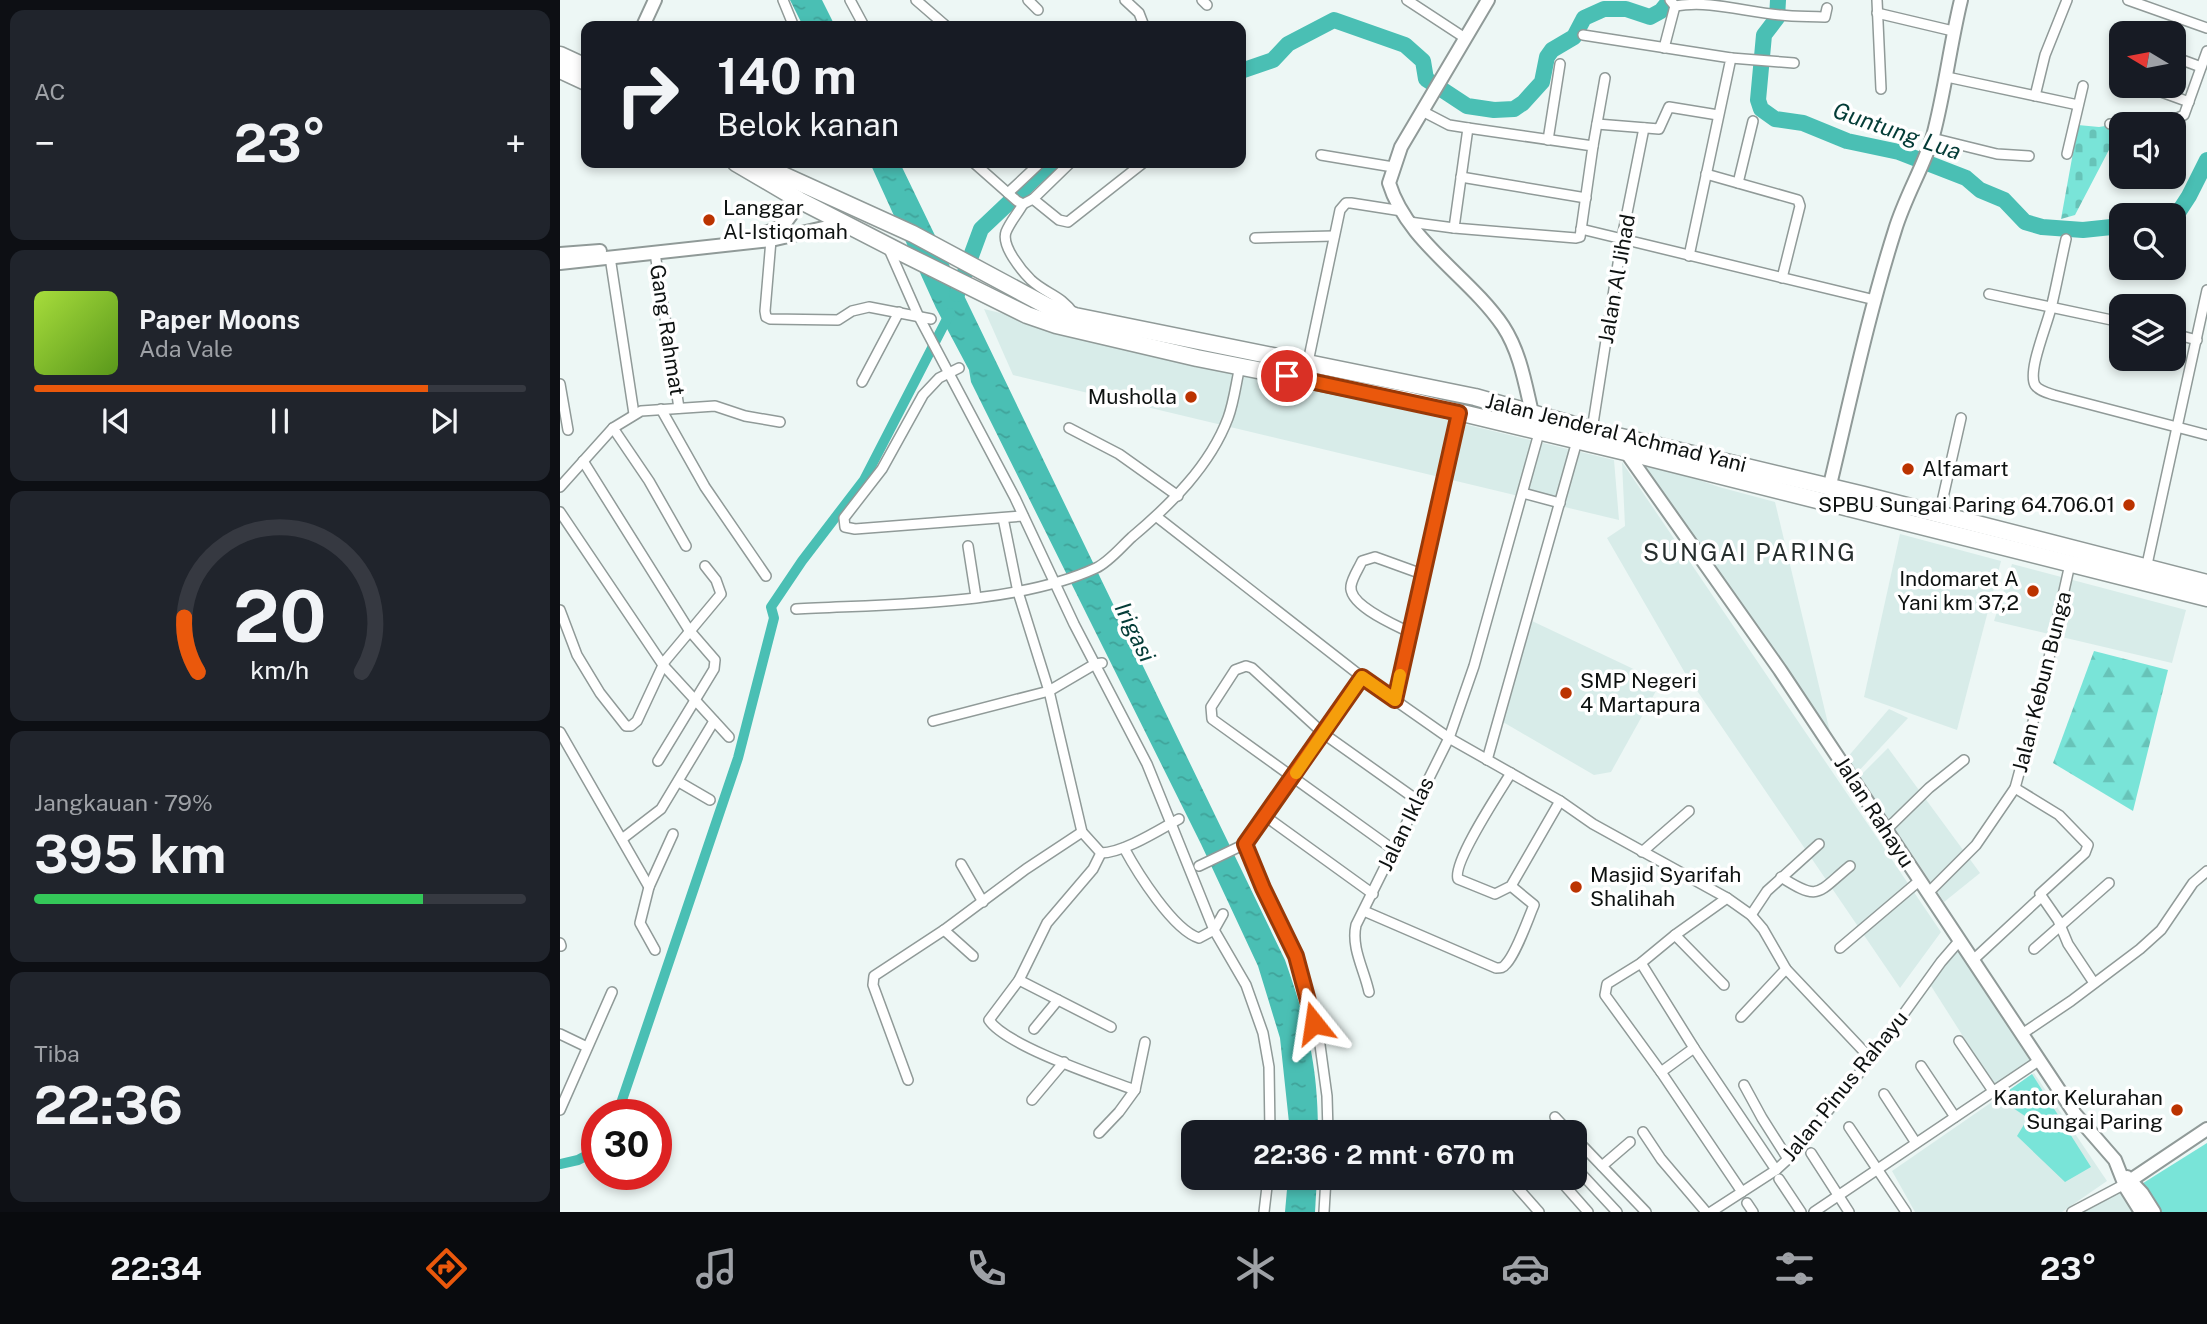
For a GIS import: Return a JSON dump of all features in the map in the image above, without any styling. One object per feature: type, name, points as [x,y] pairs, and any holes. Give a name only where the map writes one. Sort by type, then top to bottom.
[{"type":"highway","points":[[560,55],[581,65]]},
{"type":"highway","points":[[560,70],[581,80]]},
{"type":"highway","name":"Jalan Jenderal Achmad Yani","points":[[745,168],[904,254],[1048,323],[1408,400],[1626,452],[1733,471]]},
{"type":"highway","name":"Jalan Jenderal Achmad Yani","points":[[770,168],[913,234],[1047,306],[1075,316],[1444,390],[2070,564],[2182,584],[2207,583]]},
{"type":"highway","points":[[1408,400],[1411,383]]},
{"type":"highway","points":[[1440,408],[1444,390]]},
{"type":"highway","name":"Jalan Jenderal Achmad Yani","points":[[1761,478],[1829,489],[1939,514],[2146,569],[2207,598]]},
{"type":"street","points":[[645,21],[655,0]]},
{"type":"street","points":[[783,0],[792,21]]},
{"type":"street","points":[[850,0],[860,21]]},
{"type":"street","points":[[915,0],[940,21]]},
{"type":"street","points":[[1028,0],[1038,10]]},
{"type":"street","points":[[1125,0],[1139,13],[1142,21]]},
{"type":"street","points":[[1407,0],[1465,38]]},
{"type":"street","points":[[1488,0],[1401,147],[1390,183],[1405,217],[1504,327],[1522,367],[1532,413]]},
{"type":"street","points":[[1877,0],[1881,89]]},
{"type":"street","points":[[1829,489],[1875,300],[1900,213],[1932,138],[1947,77],[1953,31],[1961,0]]},
{"type":"street","points":[[2035,96],[2045,55],[2067,0]]},
{"type":"street","points":[[2128,0],[2207,28]]},
{"type":"street","points":[[1664,48],[1673,3],[1730,5],[1778,15],[1825,17],[1827,8]]},
{"type":"street","points":[[1877,13],[1953,31]]},
{"type":"street","points":[[1583,35],[1731,58],[1794,63]]},
{"type":"street","points":[[2184,112],[2207,51]]},
{"type":"street","points":[[1689,256],[1731,58]]},
{"type":"street","points":[[2186,61],[2201,67]]},
{"type":"street","points":[[1548,140],[1560,64]]},
{"type":"street","points":[[1947,77],[2078,105]]},
{"type":"street","points":[[1308,362],[1340,210],[1346,204],[1454,228],[1576,238],[1580,236],[1605,78]]},
{"type":"street","points":[[2067,154],[2084,86]]},
{"type":"street","points":[[2178,98],[2189,102]]},
{"type":"street","points":[[1597,124],[1660,128],[1669,107],[1718,115]]},
{"type":"street","points":[[1422,111],[1450,125],[1593,146]]},
{"type":"street","points":[[1738,183],[1752,121]]},
{"type":"street","points":[[1454,228],[1468,128]]},
{"type":"street","name":"Jalan Al Jihad","points":[[1592,430],[1622,238],[1644,128]]},
{"type":"street","points":[[1932,138],[1997,154],[2029,156]]},
{"type":"street","points":[[1321,155],[1393,167]]},
{"type":"street","points":[[980,168],[1015,198],[1033,199],[1059,220],[1068,222],[1137,168]]},
{"type":"street","points":[[1036,168],[1015,198],[1005,237],[1009,249],[1031,280],[1064,301],[1075,316]]},
{"type":"street","points":[[1033,199],[1065,168]]},
{"type":"street","points":[[1706,174],[1796,198],[1800,203],[1782,278]]},
{"type":"street","points":[[1461,177],[1587,198]]},
{"type":"street","points":[[800,200],[785,225],[774,235],[766,317],[838,320],[852,311],[869,307],[931,319]]},
{"type":"street","points":[[560,263],[603,254],[774,235],[845,223]]},
{"type":"street","points":[[1581,229],[1875,300]]},
{"type":"street","points":[[1255,238],[1334,236]]},
{"type":"street","points":[[2066,239],[2052,307],[2036,360],[2035,386],[2054,396],[2207,435]]},
{"type":"street","points":[[887,245],[918,315],[1023,516],[1175,821],[1214,930],[1246,985],[1263,1033],[1269,1067],[1270,1120]]},
{"type":"street","name":"Gang Rahmat","points":[[654,248],[679,408]]},
{"type":"street","points":[[560,254],[603,254]]},
{"type":"street","points":[[603,254],[634,414]]},
{"type":"street","points":[[2146,569],[2204,319],[2207,290]]},
{"type":"street","points":[[1989,294],[2109,320]]},
{"type":"street","points":[[862,382],[899,312]]},
{"type":"street","points":[[2186,337],[2197,340]]},
{"type":"street","points":[[796,609],[920,603],[1018,592],[1098,567],[1178,496],[1219,438],[1229,416],[1240,366]]},
{"type":"street","points":[[959,368],[939,378],[923,394],[887,462],[844,518],[845,527],[855,529],[1023,516]]},
{"type":"street","points":[[560,384],[568,430]]},
{"type":"street","points":[[560,488],[613,428],[641,411],[716,406],[745,416],[780,422]]},
{"type":"street","points":[[661,409],[705,487],[766,576]]},
{"type":"street","points":[[1395,700],[1459,413]]},
{"type":"street","points":[[1939,514],[1961,418]]},
{"type":"street","points":[[613,428],[649,481],[686,546]]},
{"type":"street","points":[[1069,428],[1119,454],[1178,496]]},
{"type":"street","name":"Jalan Iklas","points":[[1369,992],[1354,944],[1356,925],[1449,738],[1474,666],[1539,433]]},
{"type":"street","points":[[1487,760],[1577,441]]},
{"type":"street","name":"Jalan Rahayu","points":[[1626,452],[1728,594],[2075,1114],[2115,1160],[2126,1179]]},
{"type":"street","points":[[583,461],[689,630],[715,660],[716,665],[658,761]]},
{"type":"street","points":[[1522,493],[1560,503]]},
{"type":"street","points":[[560,512],[663,665],[729,737]]},
{"type":"street","points":[[1157,517],[1362,677],[1449,738],[1560,801],[1593,824],[1727,898],[1751,915],[1763,929],[1786,969],[1871,1059]]},
{"type":"street","points":[[1003,518],[1018,592],[1049,691],[1082,832],[1101,853],[1108,853],[1124,848],[1175,821]]},
{"type":"street","points":[[968,546],[976,597]]},
{"type":"street","points":[[1409,632],[1368,610],[1354,598],[1351,587],[1362,561],[1369,558],[1375,557],[1422,575]]},
{"type":"street","name":"Jalan Kebun Bunga","points":[[1928,893],[1976,845],[2015,788],[2042,689],[2070,564]]},
{"type":"street","points":[[560,610],[577,655],[600,693],[626,726],[631,726],[637,721],[663,665],[721,593],[716,580],[705,566]]},
{"type":"street","points":[[933,721],[1049,691],[1098,664]]},
{"type":"street","points":[[1394,850],[1212,719],[1211,707],[1235,670],[1247,666],[1252,668],[1324,734],[1417,800]]},
{"type":"street","points":[[1201,865],[1243,846],[1362,677]]},
{"type":"street","points":[[622,839],[661,809],[714,721]]},
{"type":"street","points":[[560,732],[649,887]]},
{"type":"street","points":[[1885,831],[1929,788],[1964,760]]},
{"type":"street","points":[[1511,773],[1480,824],[1456,875],[1458,879],[1487,892],[1502,892],[1511,886],[1560,801]]},
{"type":"street","points":[[679,782],[709,800]]},
{"type":"street","points":[[1972,961],[2041,897],[2043,889],[2087,851],[2088,845],[2059,815],[2015,788]]},
{"type":"street","points":[[1642,852],[1689,811]]},
{"type":"street","points":[[1265,816],[1373,894]]},
{"type":"street","points":[[908,1080],[873,985],[874,976],[1082,832]]},
{"type":"street","points":[[655,950],[639,923],[649,887],[673,834]]},
{"type":"street","points":[[1751,915],[1761,897],[1819,844]]},
{"type":"street","points":[[1243,846],[1296,956],[1320,1045],[1328,1120]]},
{"type":"street","points":[[1124,848],[1144,884],[1188,933],[1199,938],[1214,930],[1223,914]]},
{"type":"street","points":[[1101,853],[1093,869],[1047,923],[1019,980],[989,1020],[991,1024],[1020,1042],[1135,1090]]},
{"type":"street","points":[[961,864],[983,902]]},
{"type":"street","points":[[1781,877],[1804,892],[1813,893],[1824,888],[1850,866]]},
{"type":"street","points":[[2022,1034],[2071,1001],[2161,930],[2193,883],[2207,871]]},
{"type":"street","points":[[1840,947],[1919,881]]},
{"type":"street","points":[[2034,949],[2109,883]]},
{"type":"street","points":[[1364,911],[1423,938],[1501,968],[1506,966],[1511,957],[1534,905],[1511,886]]},
{"type":"street","points":[[2041,897],[2094,983]]},
{"type":"street","points":[[1727,898],[1675,935],[1642,963],[1606,984],[1605,995],[1742,1192]]},
{"type":"street","points":[[944,930],[974,956]]},
{"type":"street","points":[[1675,935],[1724,985]]},
{"type":"street","name":"Jalan Pinus Rahayu","points":[[1709,1212],[1778,1175],[1788,1159],[1871,1059],[1960,940]]},
{"type":"street","points":[[1642,963],[1801,1212]]},
{"type":"street","points":[[1741,1017],[1786,969]]},
{"type":"street","points":[[1019,980],[1111,1027]]},
{"type":"street","points":[[560,1110],[564,1091],[612,992]]},
{"type":"street","points":[[1034,1029],[1058,1000]]},
{"type":"street","points":[[560,1034],[587,1047]]},
{"type":"street","points":[[1958,1041],[1993,1091]]},
{"type":"street","points":[[1099,1133],[1135,1090],[1145,1042]]},
{"type":"street","points":[[1661,1072],[1694,1048]]},
{"type":"street","points":[[1814,1212],[2040,1060]]},
{"type":"street","points":[[1032,1100],[1063,1062]]},
{"type":"street","points":[[1921,1066],[1955,1117]]},
{"type":"street","points":[[1744,1084],[1788,1159]]},
{"type":"street","points":[[1884,1094],[1916,1143]]},
{"type":"street","points":[[1555,1117],[1558,1120]]},
{"type":"street","points":[[1849,1127],[1906,1212]]},
{"type":"street","points":[[2072,1212],[2207,1129]]},
{"type":"street","points":[[1643,1132],[1661,1158],[1709,1212]]},
{"type":"street","points":[[1602,1166],[1630,1142]]},
{"type":"street","points":[[1587,1150],[1646,1212]]},
{"type":"street","points":[[1811,1153],[1849,1212]]},
{"type":"street","points":[[2126,1179],[2141,1212]]},
{"type":"street","points":[[2126,1179],[2154,1212]]},
{"type":"street","points":[[1587,1180],[1617,1212]]},
{"type":"street","points":[[1264,1212],[1267,1190]]},
{"type":"street","points":[[1324,1212],[1325,1190]]},
{"type":"street","points":[[1520,1190],[1539,1212]]},
{"type":"street","points":[[1569,1190],[1588,1212]]},
{"type":"street","points":[[1748,1203],[1753,1212]]},
{"type":"shaded area","points":[[984,309],[1614,460],[1619,520],[1013,375]]},
{"type":"shaded area","points":[[1622,462],[1941,932],[1900,988],[1685,673],[1607,538],[1625,526]]},
{"type":"shaded area","points":[[1659,466],[1719,487],[1775,502],[1830,732],[1645,467]]},
{"type":"shaded area","points":[[1900,534],[2001,561],[1957,730],[1864,697]]},
{"type":"shaded area","points":[[2012,564],[2186,610],[2172,663],[1994,621]]},
{"type":"shaded area","points":[[1532,621],[1661,682],[1611,772],[1594,775],[1503,722]]},
{"type":"shaded area","points":[[1889,709],[1908,718],[1855,775],[1846,759]]},
{"type":"shaded area","points":[[1888,748],[1980,873],[1944,902],[1860,776]]},
{"type":"shaded area","points":[[1954,942],[2033,1059],[1994,1085],[1926,978]]},
{"type":"shaded area","points":[[2034,1073],[2107,1181],[2062,1212],[1915,1212],[1892,1171]]},
{"type":"shaded area","points":[[2117,1189],[2133,1212],[2081,1212]]},
{"type":"green space","points":[[2078,125],[2109,125],[2109,150],[2075,215],[2061,219]]},
{"type":"green space","points":[[2094,651],[2168,670],[2133,811],[2053,763]]},
{"type":"green space","points":[[2032,1074],[2091,1167],[2065,1182],[2017,1136],[2028,1118],[1998,1098]]},
{"type":"green space","points":[[2207,1143],[2207,1212],[2159,1212],[2140,1185]]},
{"type":"water","points":[[790,0],[822,0],[832,21],[800,21]]},
{"type":"water","points":[[872,168],[902,168],[1285,960],[1310,1044],[1318,1120],[1289,1120],[1280,1038],[1258,966],[1201,844],[971,382],[969,370],[936,308]]},
{"type":"water","points":[[1287,1190],[1316,1190],[1315,1212],[1285,1212]]},
{"type":"waterway","name":"SUNGAI PARING","points":[[1246,69],[1273,60],[1288,44],[1334,20],[1405,45],[1423,61],[1426,79],[1467,106],[1494,110],[1514,109],[1542,82],[1547,57],[1552,50],[1574,37],[1584,18],[1604,9],[1626,9],[1650,17],[1661,11],[1670,0]]},
{"type":"waterway","name":"Guntung Lua","points":[[1778,0],[1777,18],[1764,35],[1758,100],[1761,109],[1775,119],[1803,123],[1847,141],[1899,152],[1966,178],[1980,190],[2004,200],[2025,222],[2042,227],[2083,230],[2109,227]]},
{"type":"waterway","name":"Guntung Lua","points":[[2184,203],[2207,160]]},
{"type":"waterway","name":"SUNGAI PARING","points":[[957,294],[981,229],[1046,168]]},
{"type":"waterway","points":[[622,1099],[738,758],[774,618],[771,607],[802,561],[864,480],[950,313]]},
{"type":"waterway","points":[[560,1164],[581,1158]]},
{"type":"slow traffic","points":[[1296,773],[1362,677],[1395,700],[1400,675]]},
{"type":"place","name":"Langgar Al-Istiqomah","points":[[709,220]]},
{"type":"place","name":"Musholla","points":[[1191,397]]},
{"type":"place","name":"Alfamart","points":[[1908,469]]},
{"type":"place","name":"SPBU Sungai Paring 64.706.01","points":[[2129,505]]},
{"type":"place","name":"Indomaret A Yani km 37,2","points":[[2033,591]]},
{"type":"place","name":"SMP Negeri 4 Martapura","points":[[1566,693]]},
{"type":"place","name":"Masjid Syarifah Shalihah","points":[[1576,887]]},
{"type":"place","name":"Kantor Kelurahan Sungai Paring","points":[[2177,1110]]},
{"type":"district","name":"SUNGAI PARING","points":[[1750,553]]},
{"type":"route","points":[[1287,376],[1459,413],[1395,700],[1362,677],[1245,844],[1296,956],[1314,1023]]},
{"type":"water label","name":"Irigasi","points":[[1135,632]]}]
